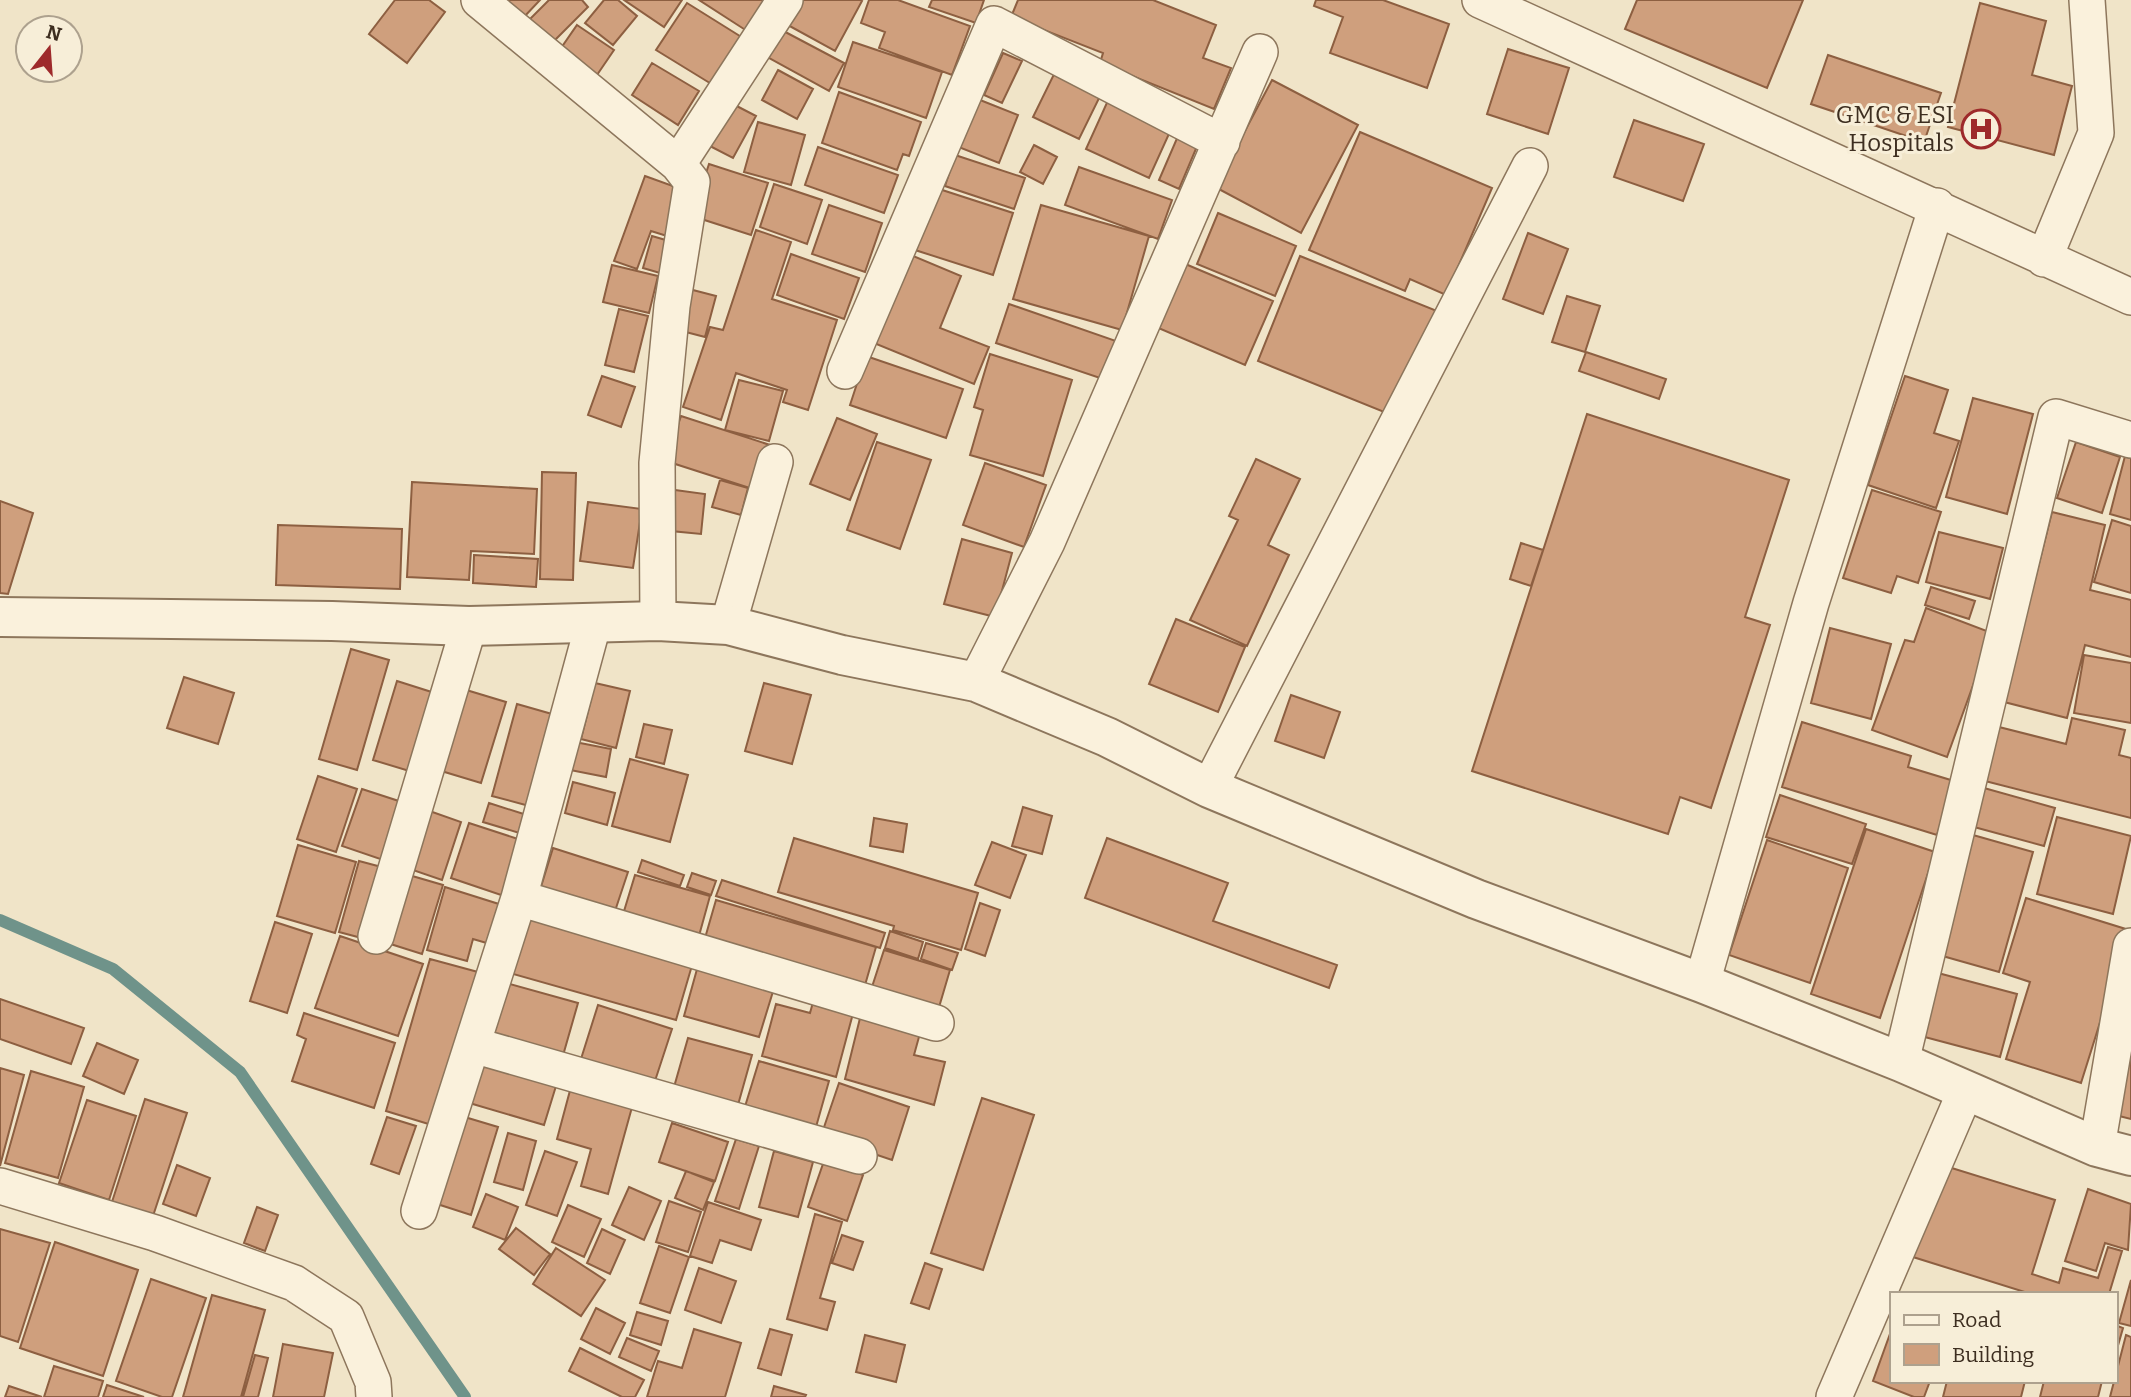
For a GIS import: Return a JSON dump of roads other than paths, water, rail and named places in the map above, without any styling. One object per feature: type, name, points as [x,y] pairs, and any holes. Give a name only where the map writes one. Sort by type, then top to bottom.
[{"type":"street","points":[[479,0],[678,164],[692,182],[672,306],[657,463],[658,621]]},
{"type":"street","points":[[678,164],[785,0]]},
{"type":"street","points":[[1480,0],[1937,206],[2044,259],[2131,297]]},
{"type":"street","points":[[2044,259],[2096,133],[2087,0]]},
{"type":"street","points":[[845,371],[998,12],[1222,142]]},
{"type":"street","points":[[976,682],[1047,542],[1260,52]]},
{"type":"street","points":[[1209,788],[1530,166]]},
{"type":"street","points":[[1703,983],[1811,603],[1937,206]]},
{"type":"street","points":[[1900,1062],[2056,417],[2131,440]]},
{"type":"street","points":[[728,625],[775,462]]},
{"type":"street","points":[[0,617],[332,621],[469,626],[593,625],[658,621],[728,625],[842,655],[976,682],[1107,737],[1209,788],[1476,899],[1703,983],[2114,1152],[2131,946]]},
{"type":"street","points":[[419,1211],[519,898],[593,625]]},
{"type":"street","points":[[376,936],[469,626]]},
{"type":"street","points":[[519,898],[936,1023]]},
{"type":"street","points":[[473,1045],[859,1156]]},
{"type":"street","points":[[1835,1397],[1966,1090]]},
{"type":"street","points":[[0,1186],[155,1233],[294,1283],[346,1317],[373,1382],[373,1397]]},
{"type":"waterway","points":[[0,920],[113,969],[240,1072],[465,1397]]},
{"type":"place","name":"GMC & ESI Hospitals","points":[[1981,129]]}]
